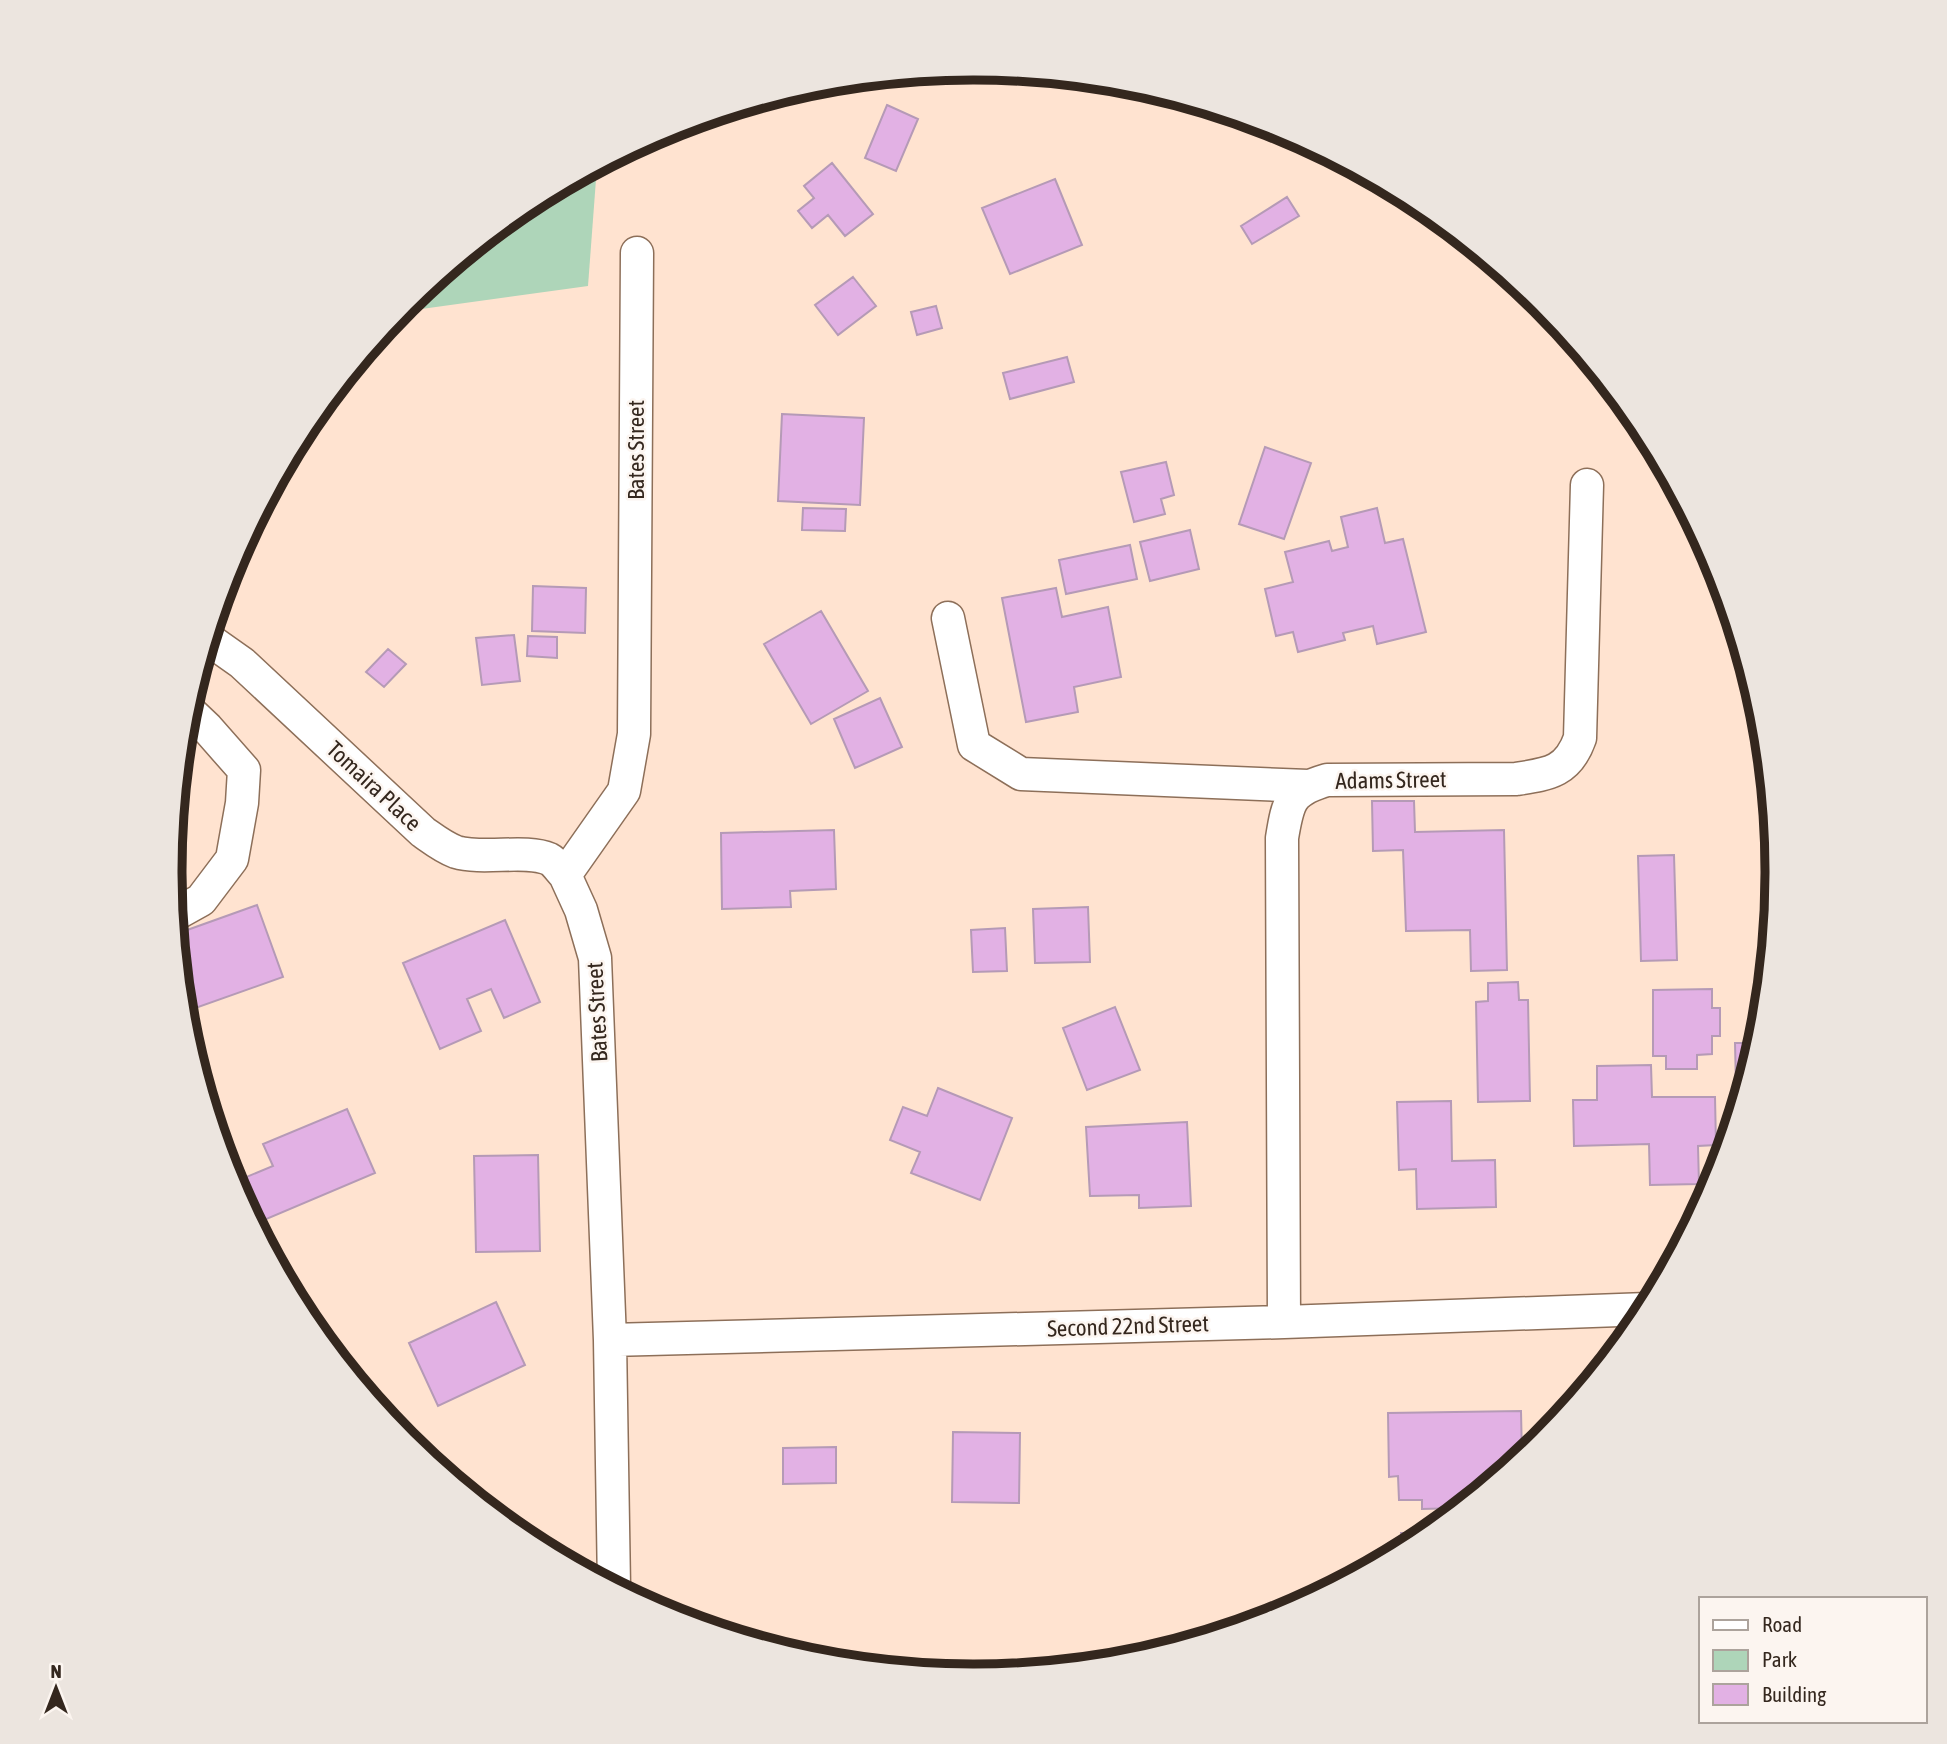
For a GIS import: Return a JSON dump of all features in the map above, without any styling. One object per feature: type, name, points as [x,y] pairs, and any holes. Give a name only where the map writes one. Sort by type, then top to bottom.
[{"type":"street","name":"Bates Street","points":[[614,1577],[610,1340],[595,958],[581,910],[565,875],[624,791],[634,734],[637,253]]},
{"type":"street","name":"Adams Street","points":[[1284,1322],[1282,838],[1291,802],[1297,793],[1308,786],[1327,780],[1516,779],[1545,775],[1568,761],[1576,750],[1580,737],[1587,485]]},
{"type":"street","points":[[948,618],[974,745],[1021,774],[1308,786]]},
{"type":"street","name":"Tomaira Place","points":[[216,645],[242,663],[440,844],[457,852],[476,855],[537,856],[551,860],[565,875]]},
{"type":"street","points":[[183,910],[201,900],[232,859],[242,803],[244,770],[197,718]]},
{"type":"street","name":"Second 22nd Street","points":[[610,1340],[1634,1309]]},
{"type":"green space","points":[[596,177],[588,286],[417,310],[492,244],[534,214]]},
{"type":"building","points":[[887,105],[918,119],[896,171],[865,158]]},
{"type":"building","points":[[832,163],[873,214],[845,236],[828,215],[812,228],[798,211],[814,198],[804,186]]},
{"type":"building","points":[[1055,179],[1082,245],[1010,274],[982,208]]},
{"type":"building","points":[[1287,197],[1299,216],[1252,244],[1241,226]]},
{"type":"building","points":[[853,277],[876,306],[838,335],[815,305]]},
{"type":"building","points":[[936,306],[942,328],[917,335],[911,312]]},
{"type":"building","points":[[1067,357],[1074,382],[1010,399],[1003,373]]},
{"type":"building","points":[[782,414],[864,418],[860,505],[778,501]]},
{"type":"building","points":[[1265,447],[1311,463],[1284,539],[1239,524]]},
{"type":"building","points":[[1166,462],[1174,495],[1161,499],[1165,514],[1134,522],[1121,472]]},
{"type":"building","points":[[803,508],[846,509],[845,531],[802,530]]},
{"type":"building","points":[[1377,508],[1385,543],[1403,539],[1426,632],[1377,644],[1373,626],[1343,633],[1345,640],[1298,652],[1293,632],[1276,636],[1265,589],[1293,582],[1285,552],[1329,541],[1332,551],[1348,547],[1341,517]]},
{"type":"building","points":[[1190,530],[1199,569],[1150,581],[1140,542]]},
{"type":"building","points":[[1130,545],[1137,579],[1066,594],[1059,560]]},
{"type":"building","points":[[533,586],[586,588],[585,633],[532,631]]},
{"type":"building","points":[[1056,588],[1062,617],[1108,607],[1121,677],[1074,687],[1078,712],[1026,722],[1002,598]]},
{"type":"building","points":[[821,611],[868,691],[811,724],[764,644]]},
{"type":"building","points":[[514,635],[520,681],[482,685],[476,638]]},
{"type":"building","points":[[528,636],[557,637],[557,658],[527,656]]},
{"type":"building","points":[[388,649],[406,664],[384,687],[366,672]]},
{"type":"building","points":[[880,698],[902,747],[855,768],[834,719]]},
{"type":"building","points":[[1372,801],[1414,801],[1415,832],[1504,830],[1507,970],[1471,971],[1470,930],[1406,931],[1403,850],[1373,851]]},
{"type":"building","points":[[834,830],[836,889],[790,891],[791,907],[722,909],[721,833]]},
{"type":"building","points":[[1674,855],[1677,960],[1641,961],[1638,856]]},
{"type":"building","points":[[257,905],[283,977],[194,1008],[185,931]]},
{"type":"building","points":[[1088,907],[1090,962],[1035,963],[1033,909]]},
{"type":"building","points":[[505,920],[540,1002],[504,1018],[491,989],[467,999],[481,1031],[440,1049],[403,963]]},
{"type":"building","points":[[1005,928],[1007,971],[973,972],[971,930]]},
{"type":"building","points":[[1518,982],[1519,1000],[1528,1000],[1530,1101],[1478,1102],[1476,1002],[1488,1001],[1488,983]]},
{"type":"building","points":[[1712,989],[1712,1008],[1720,1008],[1720,1036],[1712,1036],[1712,1054],[1697,1055],[1697,1069],[1666,1069],[1666,1056],[1653,1056],[1653,990]]},
{"type":"building","points":[[1115,1007],[1140,1070],[1087,1090],[1063,1028]]},
{"type":"building","points":[[1735,1043],[1746,1043],[1738,1077],[1736,1084]]},
{"type":"building","points":[[1651,1065],[1652,1097],[1715,1097],[1716,1145],[1698,1146],[1699,1184],[1650,1185],[1649,1144],[1574,1146],[1573,1100],[1597,1100],[1597,1066]]},
{"type":"building","points":[[938,1088],[1012,1118],[980,1200],[911,1173],[920,1152],[890,1140],[903,1107],[927,1116]]},
{"type":"building","points":[[1451,1101],[1452,1161],[1495,1160],[1496,1207],[1417,1209],[1416,1169],[1399,1170],[1397,1102]]},
{"type":"building","points":[[347,1109],[375,1173],[263,1220],[243,1178],[273,1166],[263,1144]]},
{"type":"building","points":[[1187,1122],[1191,1206],[1139,1208],[1139,1195],[1090,1196],[1086,1127]]},
{"type":"building","points":[[538,1155],[540,1251],[476,1252],[474,1156]]},
{"type":"building","points":[[496,1302],[525,1365],[438,1406],[409,1343]]},
{"type":"building","points":[[1521,1411],[1522,1442],[1443,1508],[1422,1509],[1422,1500],[1399,1500],[1398,1476],[1389,1477],[1388,1413]]},
{"type":"building","points":[[953,1432],[1020,1433],[1019,1503],[952,1502]]},
{"type":"building","points":[[836,1447],[836,1483],[783,1484],[783,1448]]}]
